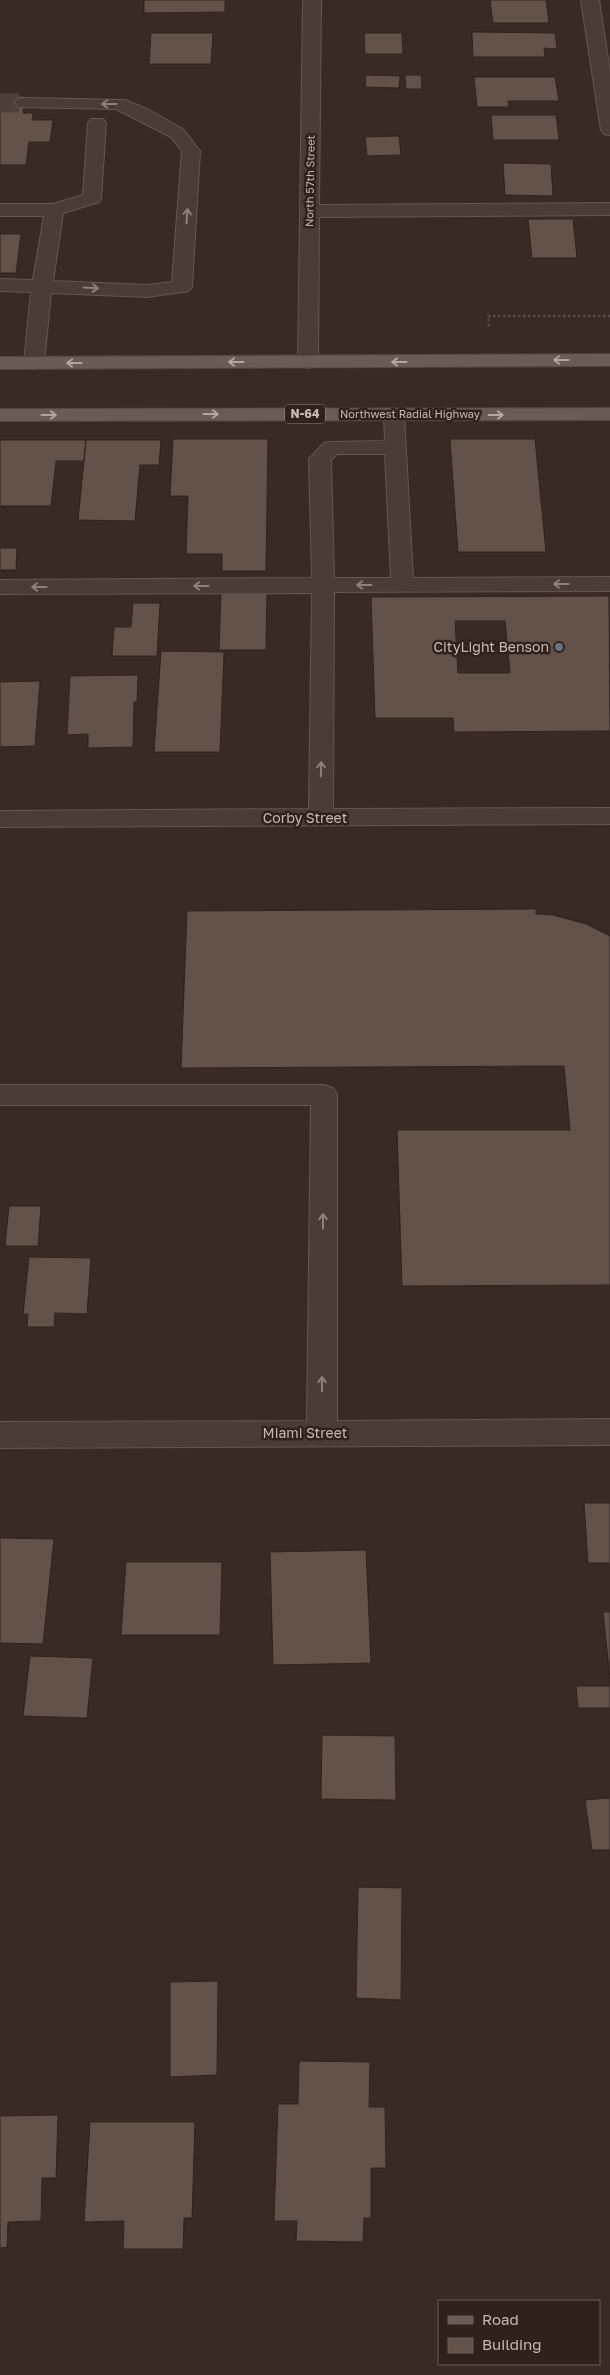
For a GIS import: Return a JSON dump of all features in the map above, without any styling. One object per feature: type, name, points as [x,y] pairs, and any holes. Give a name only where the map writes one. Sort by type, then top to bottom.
[{"type":"main road","points":[[0,363],[610,360]]},
{"type":"main road","name":"Northwest Radial Highway","points":[[0,415],[610,414]]},
{"type":"street","name":"North 57th Street","points":[[308,362],[312,0]]},
{"type":"street","points":[[590,0],[610,130]]},
{"type":"street","points":[[0,286],[147,291],[182,287],[191,151],[177,133],[143,114],[119,104],[24,103]]},
{"type":"street","points":[[0,210],[54,210],[92,198],[97,123]]},
{"type":"street","points":[[310,211],[610,208]]},
{"type":"street","points":[[34,363],[42,286],[54,210]]},
{"type":"street","points":[[394,415],[394,447],[402,585]]},
{"type":"street","points":[[320,818],[323,586],[320,458],[331,448],[394,447]]},
{"type":"street","points":[[0,587],[610,584]]},
{"type":"street","name":"Corby Street","points":[[0,819],[610,816]]},
{"type":"street","points":[[0,1095],[324,1095],[322,1432]]},
{"type":"street","name":"Miami Street","points":[[0,1434],[610,1432]]},
{"type":"path","points":[[497,327],[489,327],[488,316],[610,316]]},
{"type":"building","points":[[144,0],[225,0],[225,12],[144,13]]},
{"type":"building","points":[[490,0],[546,0],[549,23],[493,23]]},
{"type":"building","points":[[472,32],[555,33],[557,49],[544,48],[545,57],[473,57]]},
{"type":"building","points":[[151,33],[213,33],[211,64],[149,64]]},
{"type":"building","points":[[364,33],[402,33],[403,54],[365,54]]},
{"type":"building","points":[[366,75],[400,76],[399,88],[365,87]]},
{"type":"building","points":[[405,75],[421,75],[422,89],[406,89]]},
{"type":"building","points":[[474,77],[555,77],[559,101],[508,101],[509,107],[477,107]]},
{"type":"building","points":[[0,96],[25,96],[23,113],[33,113],[32,120],[53,120],[50,142],[29,142],[26,165],[0,165]]},
{"type":"building","points":[[491,115],[556,115],[559,140],[493,140]]},
{"type":"building","points":[[399,136],[401,155],[367,156],[365,137]]},
{"type":"building","points":[[503,163],[551,164],[553,196],[505,195]]},
{"type":"building","points":[[528,219],[573,219],[577,258],[532,258]]},
{"type":"building","points":[[0,234],[21,234],[16,273],[0,273]]},
{"type":"building","points":[[173,439],[268,439],[266,571],[222,571],[222,554],[186,554],[188,496],[170,496]]},
{"type":"building","points":[[450,439],[535,439],[546,552],[458,552]]},
{"type":"building","points":[[0,440],[86,440],[84,461],[56,461],[51,506],[0,506]]},
{"type":"building","points":[[86,440],[161,440],[159,465],[140,465],[135,521],[78,520]]},
{"type":"building","points":[[0,548],[17,548],[16,570],[0,570]]},
{"type":"building","points":[[221,591],[267,591],[266,650],[219,650]]},
{"type":"building","name":"CityLight Benson","points":[[609,596],[610,731],[454,732],[453,718],[375,718],[371,597]],"holes":[[[455,621],[505,621],[510,673],[458,673]]]},
{"type":"building","points":[[133,603],[160,603],[157,656],[112,656],[114,627],[131,627]]},
{"type":"building","points":[[161,651],[224,652],[220,752],[154,752]]},
{"type":"building","points":[[138,675],[137,702],[134,702],[133,747],[88,748],[88,734],[67,735],[70,676]]},
{"type":"building","points":[[40,681],[35,746],[0,747],[0,682]]},
{"type":"building","points":[[536,909],[536,914],[553,915],[586,924],[610,936],[610,1285],[402,1286],[397,1130],[570,1130],[564,1066],[181,1068],[187,911]]},
{"type":"building","points":[[9,1206],[41,1206],[38,1246],[5,1246]]},
{"type":"building","points":[[29,1257],[91,1258],[87,1314],[55,1313],[54,1327],[27,1327],[28,1314],[23,1314]]},
{"type":"building","points":[[584,1503],[610,1503],[610,1563],[588,1563]]},
{"type":"building","points":[[0,1538],[54,1539],[43,1644],[0,1643]]},
{"type":"building","points":[[366,1550],[371,1663],[273,1665],[270,1552]]},
{"type":"building","points":[[126,1562],[222,1562],[220,1635],[121,1635]]},
{"type":"building","points":[[603,1612],[610,1612],[610,1679]]},
{"type":"building","points":[[30,1656],[93,1658],[87,1718],[23,1716]]},
{"type":"building","points":[[576,1686],[610,1686],[610,1708],[578,1708]]},
{"type":"building","points":[[322,1735],[395,1736],[396,1800],[321,1799]]},
{"type":"building","points":[[610,1798],[610,1850],[592,1850],[585,1800]]},
{"type":"building","points":[[358,1887],[402,1888],[401,2000],[356,1998]]},
{"type":"building","points":[[218,1981],[217,2075],[170,2077],[170,1982]]},
{"type":"building","points":[[299,2061],[370,2062],[369,2107],[385,2107],[386,2168],[371,2168],[371,2218],[364,2218],[363,2242],[296,2241],[297,2221],[274,2221],[278,2104],[298,2104]]},
{"type":"building","points":[[58,2115],[56,2178],[42,2178],[41,2221],[8,2222],[7,2247],[0,2248],[0,2116]]},
{"type":"building","points":[[90,2122],[195,2122],[192,2218],[184,2218],[183,2249],[123,2249],[124,2221],[84,2222]]},
{"type":"tunnel","points":[[0,103],[24,103]]},
{"type":"place","name":"CityLight Benson","points":[[559,647]]}]
